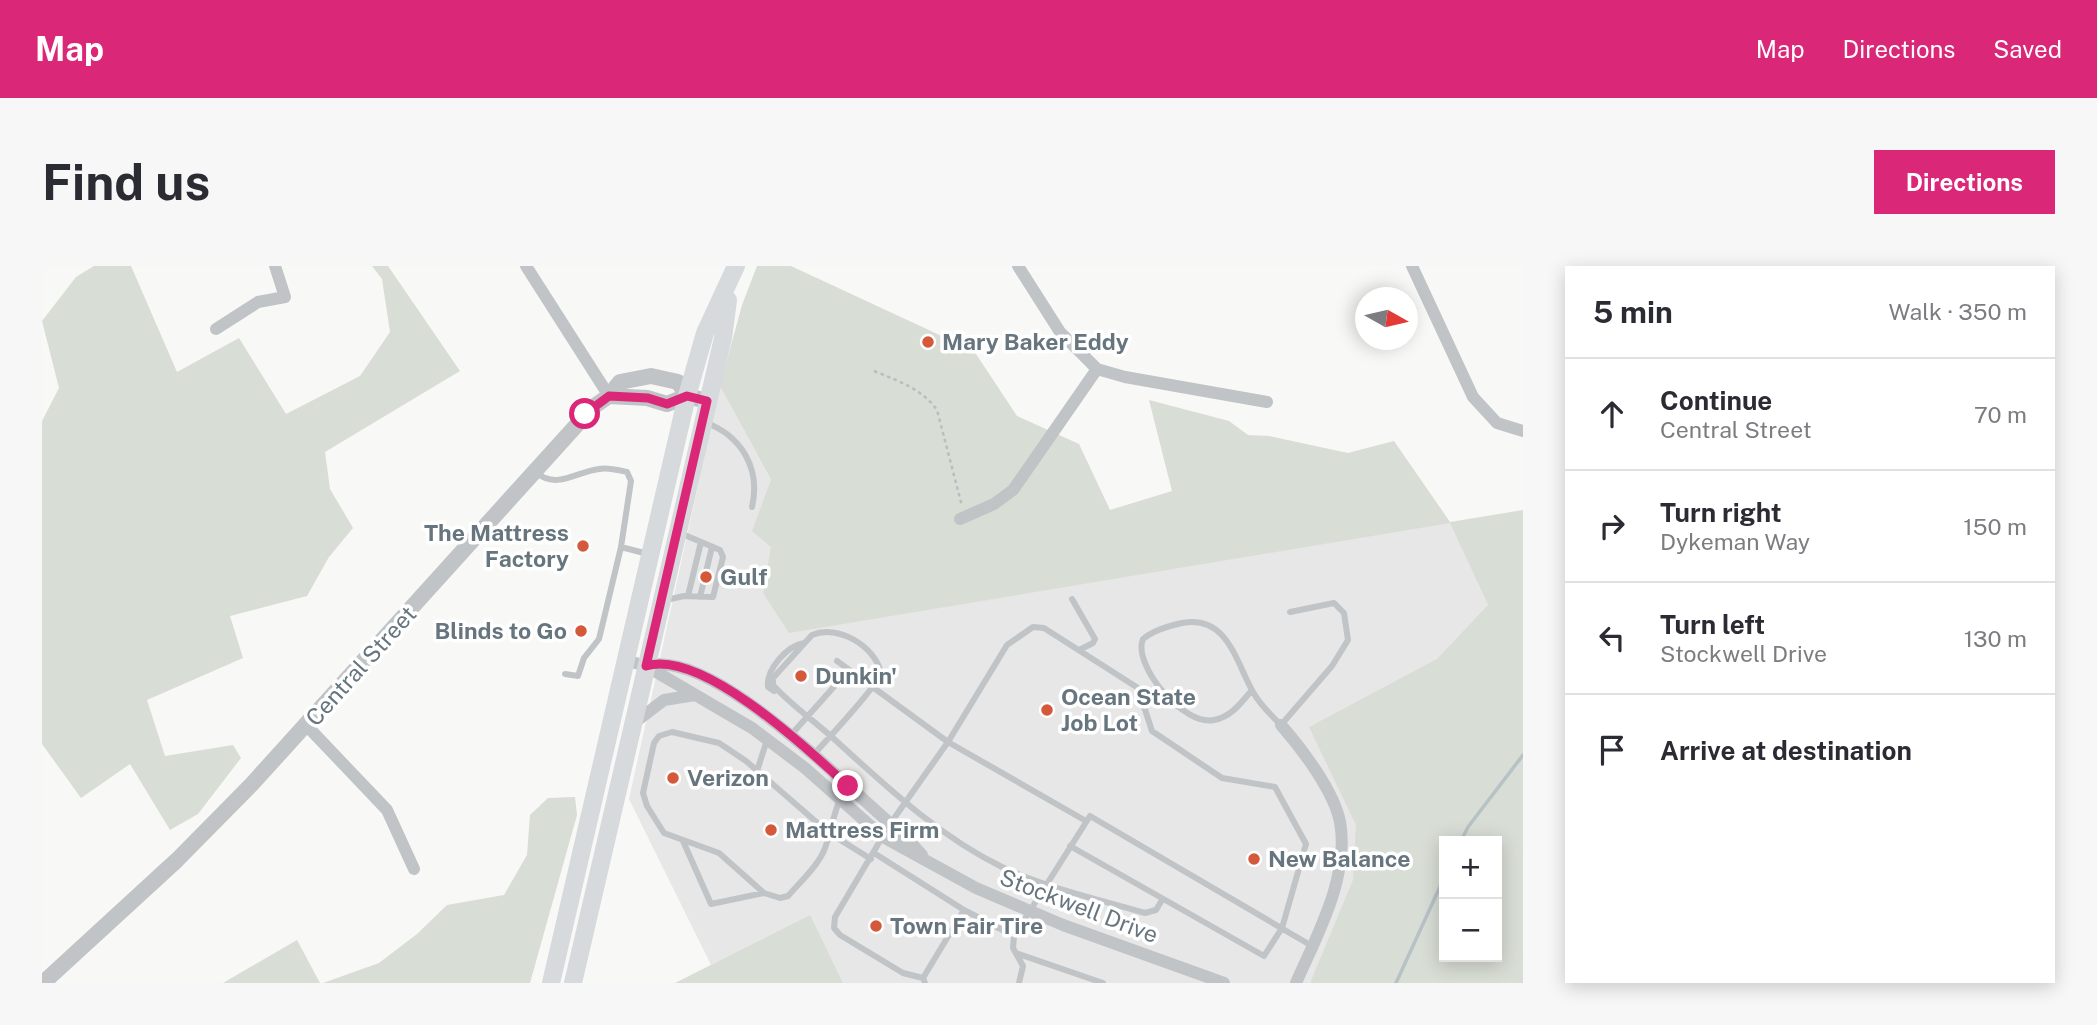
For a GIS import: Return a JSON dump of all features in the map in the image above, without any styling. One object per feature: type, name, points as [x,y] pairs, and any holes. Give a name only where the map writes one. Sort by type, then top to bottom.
[{"type":"main road","points":[[551,983],[687,396],[705,333],[733,274]]},
{"type":"main road","points":[[573,983],[723,338],[733,274]]},
{"type":"street","points":[[216,329],[258,302],[285,297],[275,266]]},
{"type":"street","points":[[526,266],[609,396],[648,398],[667,404],[687,396],[707,401]]},
{"type":"street","points":[[1018,266],[1060,332],[1097,369],[1125,377],[1267,402]]},
{"type":"street","points":[[1412,266],[1473,397],[1497,423],[1523,431]]},
{"type":"street","points":[[963,518],[994,505],[1020,482],[1097,369]]},
{"type":"street","name":"Central Street","points":[[43,983],[194,844],[307,726],[585,414],[609,396],[620,382],[652,376],[678,382],[687,396]]},
{"type":"street","name":"Stockwell Drive","points":[[625,660],[646,666],[768,738],[884,838],[976,888],[1030,912],[1224,983]]},
{"type":"street","name":"Stockwell Drive","points":[[646,666],[676,664],[753,705],[848,786],[925,858]]},
{"type":"street","points":[[634,723],[664,700],[696,695]]},
{"type":"street","points":[[1281,725],[1300,747],[1333,803],[1340,821],[1339,866],[1312,946],[1296,983]]},
{"type":"street","points":[[307,726],[387,810],[414,869]]},
{"type":"lane","points":[[702,421],[720,428],[736,441],[747,459],[757,486],[752,507]]},
{"type":"lane","points":[[533,471],[543,479],[558,481],[602,468],[627,472],[631,481],[621,547],[598,642],[584,658],[578,676],[565,674]]},
{"type":"lane","points":[[661,602],[715,594],[723,555],[677,531]]},
{"type":"lane","points":[[688,596],[701,542]]},
{"type":"lane","points":[[621,547],[650,555]]},
{"type":"lane","points":[[701,597],[712,547]]},
{"type":"lane","points":[[1072,598],[1094,639],[1093,643],[1079,650]]},
{"type":"lane","points":[[1252,691],[1226,716],[1212,721],[1187,715],[1175,706],[1148,668],[1141,654],[1143,639],[1150,633],[1192,621],[1214,627],[1228,642],[1252,691],[1281,725],[1337,660],[1348,640],[1344,613],[1334,603],[1290,612]]},
{"type":"lane","points":[[964,910],[924,981],[903,972],[840,935],[834,928],[835,917],[890,824],[948,742],[1007,645],[1033,627],[1044,628],[1138,688],[1150,726],[1156,734],[1222,778],[1270,785],[1281,794],[1306,844],[1282,928],[1269,953],[1261,956],[1070,846]]},
{"type":"lane","points":[[813,755],[831,736],[864,695],[876,687],[880,667],[872,655],[846,635],[820,631],[804,643],[773,678],[774,688],[831,736],[905,802],[962,845],[1004,868],[1145,913],[1156,910],[1162,900]]},
{"type":"lane","points":[[837,662],[863,682],[876,687],[948,742],[1086,821]]},
{"type":"lane","points":[[790,736],[848,671]]},
{"type":"lane","points":[[848,786],[839,799],[829,833],[825,850],[788,896],[780,898],[764,893],[719,853],[664,833],[646,806],[643,793],[654,743],[663,733],[672,732],[719,743],[757,771],[829,833],[1014,936]]},
{"type":"lane","points":[[757,771],[768,738]]},
{"type":"lane","points":[[1019,983],[1023,966],[1014,952],[1014,936],[1086,821],[1093,817],[1312,946]]},
{"type":"lane","points":[[683,841],[711,904],[764,893]]},
{"type":"lane","points":[[1014,952],[1103,983]]},
{"type":"path","points":[[874,371],[910,385],[928,398],[937,410],[963,518]]},
{"type":"shaded area","points":[[94,266],[131,266],[177,372],[239,338],[286,414],[360,376],[390,332],[382,279],[372,266],[388,266],[460,371],[325,452],[330,489],[353,528],[329,557],[307,596],[230,616],[243,658],[147,700],[165,756],[233,745],[241,758],[198,814],[170,830],[130,764],[81,798],[42,744],[42,421],[59,388],[42,321],[76,277]]},
{"type":"shaded area","points":[[757,266],[791,266],[974,351],[1017,416],[1079,444],[1110,510],[1172,491],[1149,400],[1229,421],[1248,435],[1269,436],[1348,453],[1394,441],[1450,522],[1523,510],[1523,983],[1310,983],[1353,880],[1356,825],[1309,727],[1437,659],[1488,605],[1450,523],[789,633],[763,593],[771,547],[752,531],[771,480],[720,386],[742,305]]},
{"type":"shaded area","points":[[720,386],[848,623],[1450,522],[1488,605],[1310,983],[843,983],[809,916],[711,965],[629,799]]},
{"type":"shaded area","points":[[575,797],[577,815],[530,983],[323,983],[379,963],[417,934],[447,905],[504,895],[527,855],[530,815],[548,798]]},
{"type":"shaded area","points":[[810,915],[843,983],[675,983]]},
{"type":"shaded area","points":[[297,940],[320,983],[223,983]]},
{"type":"waterway","points":[[1464,836],[1523,755]]},
{"type":"waterway","points":[[1396,983],[1439,889]]},
{"type":"place","name":"Mary Baker Eddy","points":[[928,342]]},
{"type":"place","name":"The Mattress Factory","points":[[583,546]]},
{"type":"place","name":"Gulf","points":[[706,577]]},
{"type":"place","name":"Blinds to Go","points":[[581,631]]},
{"type":"place","name":"Dunkin'","points":[[801,676]]},
{"type":"place","name":"Ocean State Job Lot","points":[[1047,710]]},
{"type":"place","name":"Verizon","points":[[673,778]]},
{"type":"place","name":"Mattress Firm","points":[[771,830]]},
{"type":"place","name":"New Balance","points":[[1254,859]]},
{"type":"place","name":"Town Fair Tire","points":[[876,926]]},
{"type":"route","points":[[585,414],[609,396],[648,398],[667,404],[687,396],[707,401],[646,666],[676,664],[753,705],[848,786]]}]
